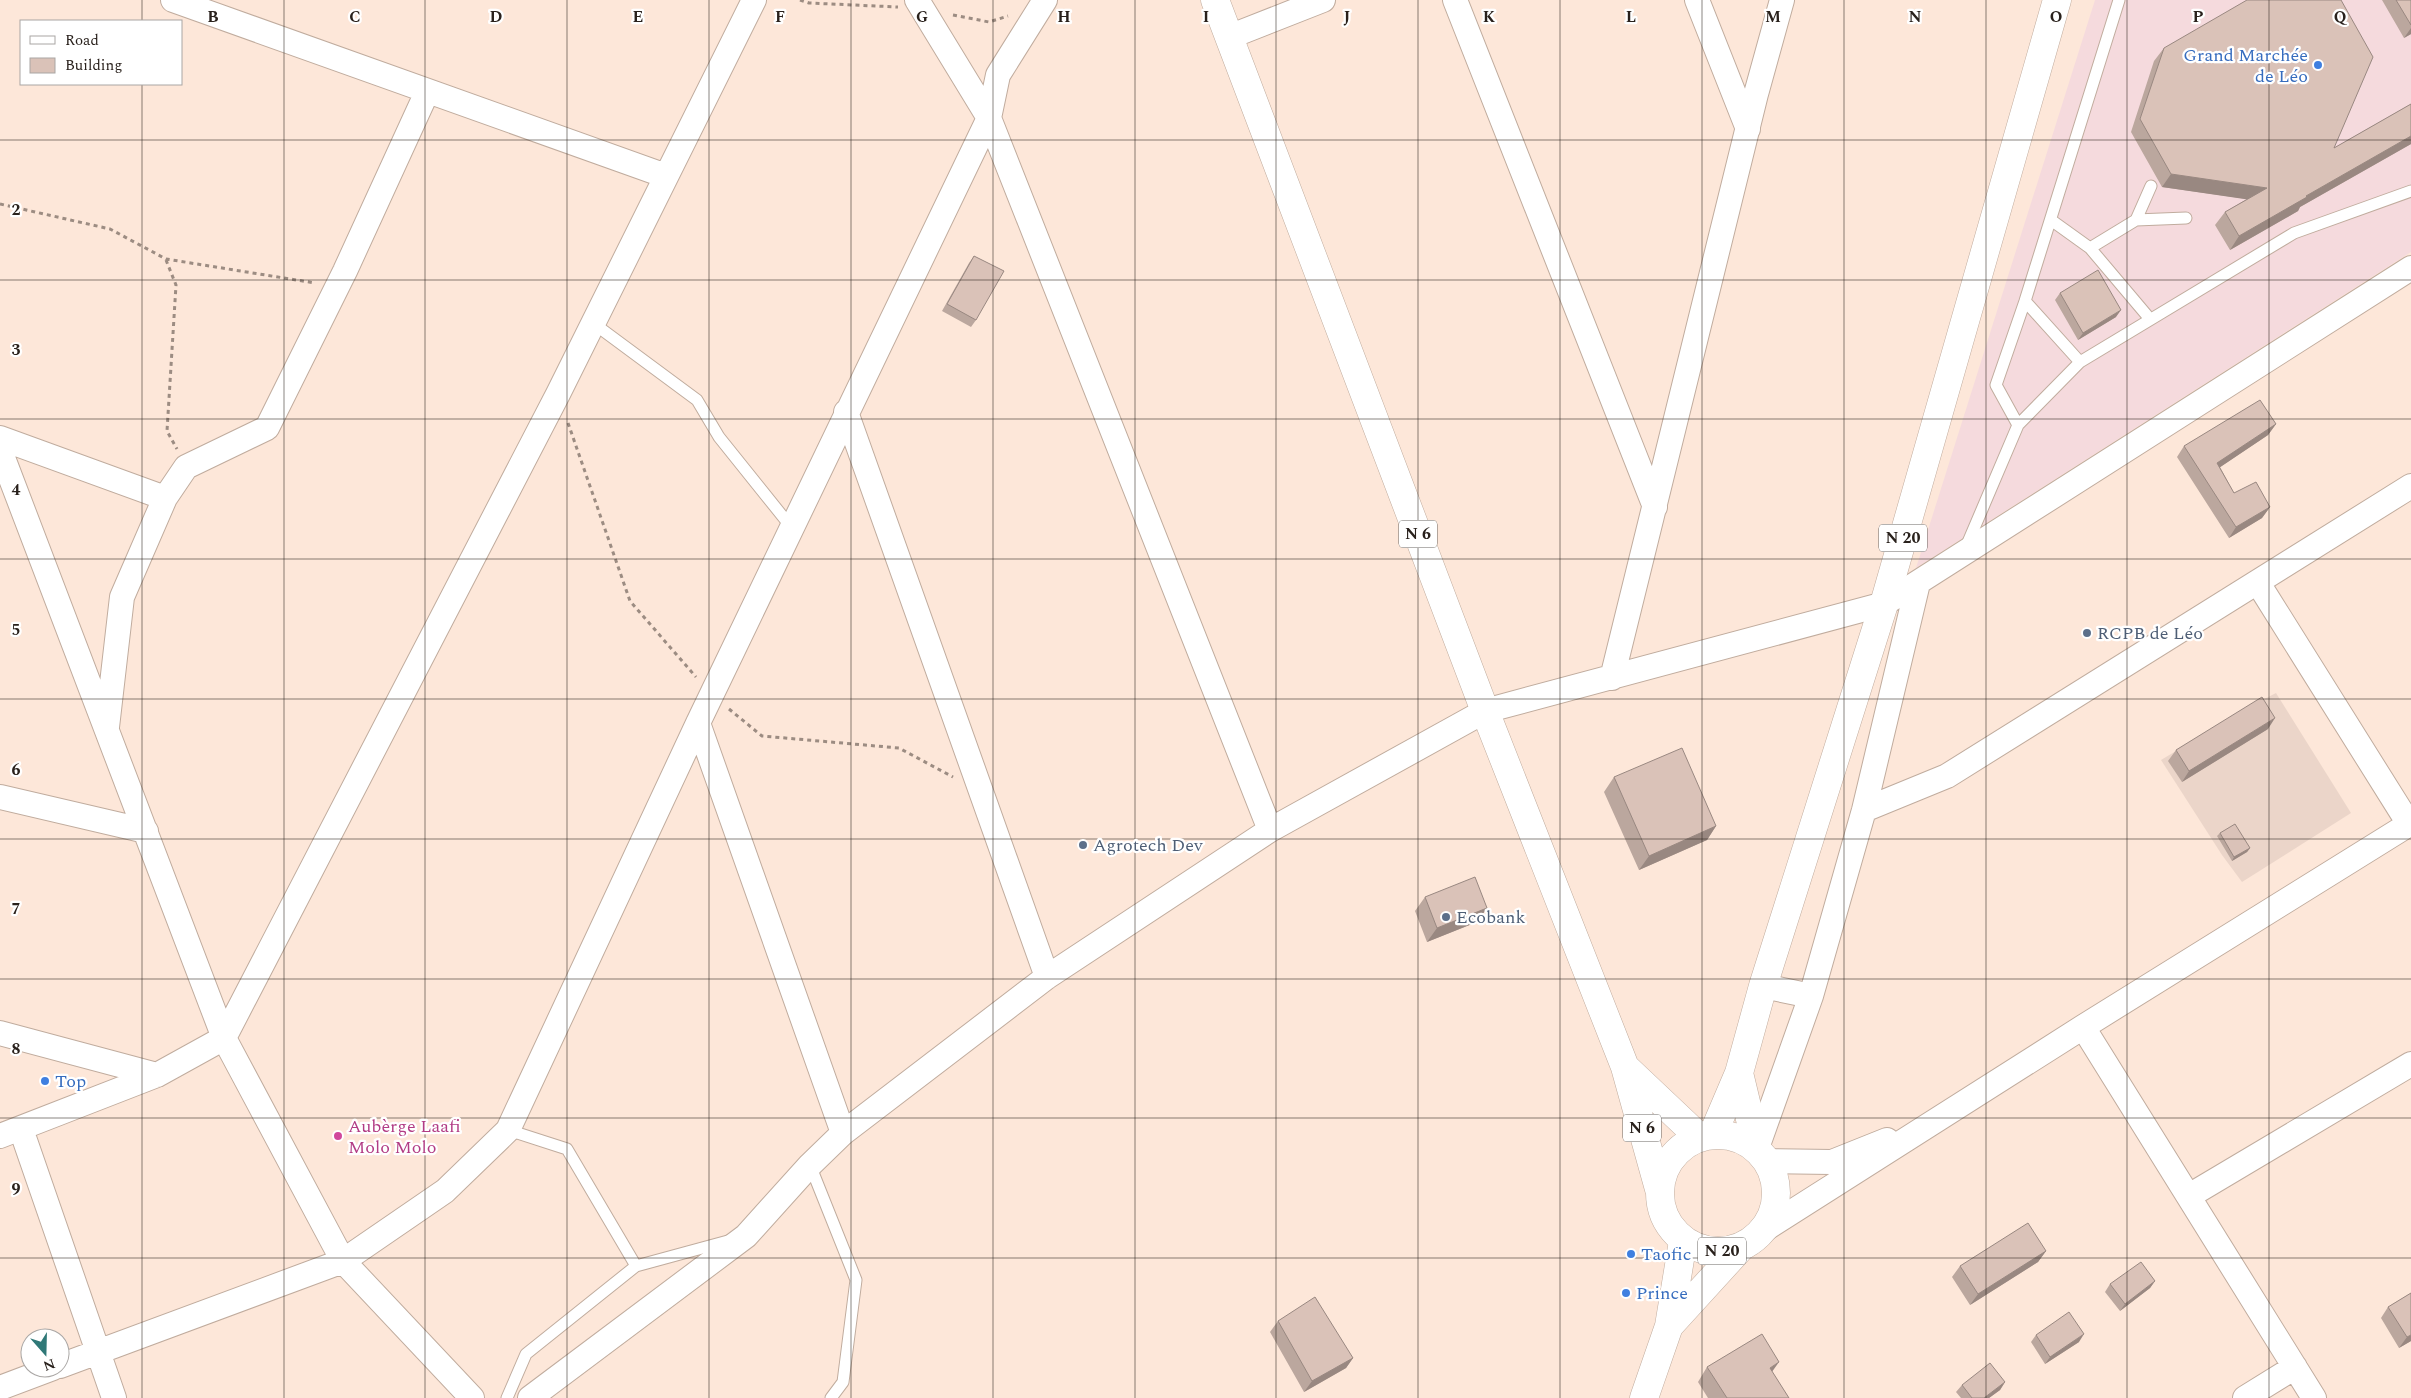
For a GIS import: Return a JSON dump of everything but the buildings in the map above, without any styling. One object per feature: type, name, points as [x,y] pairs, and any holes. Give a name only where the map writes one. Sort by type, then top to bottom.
[{"type":"main road","name":"N 6","points":[[1215,0],[1485,711],[1625,1067],[1659,1189]]},
{"type":"main road","name":"N 20","points":[[1738,1073],[1762,1155],[1775,1176],[1777,1195],[1773,1214],[1752,1239],[1722,1252],[1702,1249],[1684,1241],[1669,1227],[1661,1209],[1659,1189],[1662,1172],[1671,1157],[1683,1145],[1706,1135],[1738,1073],[1763,986],[1884,604],[2057,0]]},
{"type":"main road","name":"N 6","points":[[1625,1067],[1706,1135]]},
{"type":"main road","points":[[1706,1135],[1736,1137],[1762,1155]]},
{"type":"main road","points":[[1669,1326],[1752,1239]]},
{"type":"main road","points":[[1644,1398],[1669,1326],[1684,1241]]},
{"type":"street","points":[[173,0],[666,176]]},
{"type":"street","points":[[114,1398],[98,1352],[10,1132],[157,1076],[224,1038],[593,323],[754,0]]},
{"type":"street","points":[[917,0],[989,118],[1270,830]]},
{"type":"street","points":[[70,1362],[343,1261],[445,1192],[508,1130],[698,723],[989,118],[998,75],[1045,0]]},
{"type":"street","points":[[1229,37],[1322,0]]},
{"type":"street","points":[[1455,0],[1654,507]]},
{"type":"street","points":[[1697,0],[1748,129]]},
{"type":"street","points":[[1612,678],[1748,129],[1782,0]]},
{"type":"street","points":[[107,729],[122,597],[165,498],[186,467],[267,428],[345,271],[427,92]]},
{"type":"street","points":[[530,1398],[746,1236],[843,1133],[1046,977],[1270,830],[1485,711],[1884,604],[2411,268]]},
{"type":"street","points":[[846,412],[1046,977]]},
{"type":"street","points":[[0,438],[165,498]]},
{"type":"street","points":[[0,450],[224,1038],[343,1261],[472,1398]]},
{"type":"street","points":[[1864,810],[1947,776],[2411,486]]},
{"type":"street","points":[[1918,583],[1864,810],[1811,996],[1762,1155],[1832,1162],[1942,1118]]},
{"type":"street","points":[[1752,1239],[2083,1027],[2410,824],[2258,583]]},
{"type":"street","points":[[698,723],[843,1133]]},
{"type":"street","points":[[0,797],[146,831]]},
{"type":"street","points":[[1763,986],[1811,996]]},
{"type":"street","points":[[2083,1027],[2314,1398]]},
{"type":"street","points":[[0,1033],[157,1076]]},
{"type":"street","points":[[2189,1196],[2411,1064]]},
{"type":"street","points":[[2245,1398],[2294,1367]]},
{"type":"street","points":[[0,1388],[26,1378]]},
{"type":"lane","points":[[2018,425],[1996,385],[2051,220],[2119,0]]},
{"type":"lane","points":[[2136,220],[2150,186]]},
{"type":"lane","points":[[1963,554],[2018,425],[2080,362],[2294,233],[2410,193]]},
{"type":"lane","points":[[2090,248],[2136,220],[2186,218]]},
{"type":"lane","points":[[2051,220],[2090,248],[2150,319]]},
{"type":"lane","points":[[2025,301],[2080,362]]},
{"type":"lane","points":[[593,323],[697,400],[719,437],[792,528]]},
{"type":"lane","points":[[508,1130],[567,1149],[636,1266]]},
{"type":"lane","points":[[810,1166],[856,1280],[842,1382],[831,1398]]},
{"type":"lane","points":[[507,1398],[526,1354],[636,1266],[746,1236]]},
{"type":"path","points":[[0,204],[110,228],[166,259],[319,284],[345,271]]},
{"type":"path","points":[[166,259],[176,285],[167,431],[186,467]]},
{"type":"shaded area","points":[[2095,0],[2411,0],[2411,252],[1916,568]]},
{"type":"shaded area","points":[[2276,693],[2351,813],[2242,882],[2222,855],[2161,760]]},
{"type":"place","name":"Grand Marchée de Léo","points":[[2318,65]]},
{"type":"place","name":"RCPB de Léo","points":[[2087,633]]},
{"type":"place","name":"Agrotech Dev","points":[[1083,845]]},
{"type":"place","name":"Ecobank","points":[[1446,917]]},
{"type":"place","name":"Top","points":[[45,1081]]},
{"type":"place","name":"Aubèrge Laafi Molo Molo","points":[[338,1136]]},
{"type":"place","name":"Taofic","points":[[1631,1254]]},
{"type":"place","name":"Prince","points":[[1626,1293]]}]
